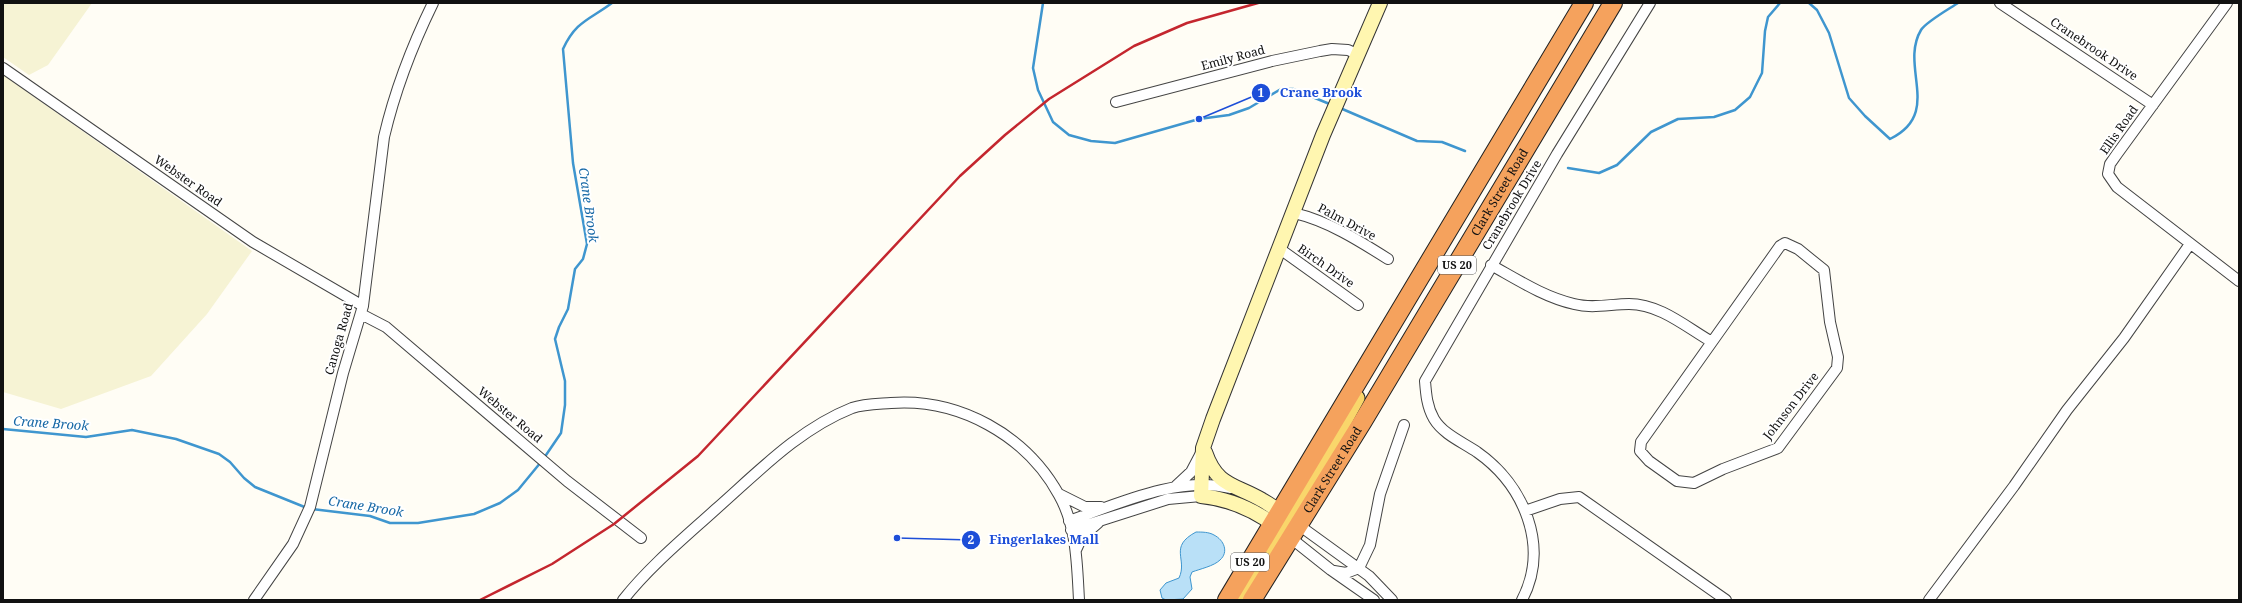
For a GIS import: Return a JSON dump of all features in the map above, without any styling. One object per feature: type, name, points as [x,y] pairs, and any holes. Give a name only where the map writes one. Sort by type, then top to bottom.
[{"type":"highway","name":"US 20","points":[[1286,525],[1391,324],[1584,3]]},
{"type":"highway","name":"Clark Street Road","points":[[1227,600],[1286,525],[1613,3]]},
{"type":"highway","name":"Clark Street Road","points":[[1252,600],[1286,525]]},
{"type":"main road","points":[[1240,600],[1286,525]]},
{"type":"street","name":"Canoga Road","points":[[254,600],[303,527],[310,507],[343,373],[362,310],[384,137],[390,112],[401,78],[433,3]]},
{"type":"street","points":[[1070,525],[1111,506],[1176,486],[1191,472],[1203,448],[1294,213],[1318,146],[1380,3]]},
{"type":"street","name":"Cranebrook Drive","points":[[1522,600],[1535,554],[1530,521],[1506,479],[1478,452],[1447,433],[1438,424],[1427,403],[1425,381],[1491,265],[1650,3]]},
{"type":"street","name":"Cranebrook Drive","points":[[2000,3],[2153,105]]},
{"type":"street","name":"Ellis Road","points":[[2227,3],[2110,164],[2108,174],[2117,187],[2239,281]]},
{"type":"street","name":"Emily Road","points":[[1116,102],[1272,60],[1332,49],[1348,50],[1358,54]]},
{"type":"street","name":"Webster Road","points":[[3,68],[253,242],[386,326],[536,454],[641,538]]},
{"type":"street","name":"Palm Drive","points":[[1294,213],[1313,218],[1333,227],[1388,259]]},
{"type":"street","name":"Johnson Drive","points":[[1782,244],[1789,244],[1798,248],[1824,270],[1830,322],[1838,357],[1837,368],[1778,448],[1723,469],[1694,483],[1683,483],[1649,461],[1642,455],[1639,447],[1641,442],[1712,342],[1782,244]]},
{"type":"street","points":[[1929,600],[2014,486],[2067,410],[2124,338],[2190,244]]},
{"type":"street","name":"Birch Drive","points":[[1280,249],[1358,305]]},
{"type":"street","points":[[1491,265],[1546,294],[1574,305],[1587,306],[1629,304],[1653,308],[1685,325],[1712,342]]},
{"type":"street","points":[[623,600],[662,558],[777,455],[815,427],[854,408],[908,402],[955,409],[975,418],[1014,441],[1024,450],[1059,494],[1070,525],[1076,550],[1079,600]]},
{"type":"street","points":[[1332,570],[1346,573],[1359,568],[1370,545],[1380,494],[1404,424]]},
{"type":"street","points":[[1203,448],[1212,469],[1237,490]]},
{"type":"street","points":[[1201,490],[1203,448]]},
{"type":"street","points":[[1070,525],[1102,519],[1218,485],[1237,490],[1262,500],[1332,570],[1374,600]]},
{"type":"street","points":[[1176,486],[1201,490],[1286,525],[1359,568],[1380,586],[1392,600]]},
{"type":"street","points":[[1059,494],[1085,507],[1111,506]]},
{"type":"street","points":[[1525,511],[1560,499],[1579,497],[1726,600]]},
{"type":"street","points":[[1076,550],[1082,537],[1102,519]]},
{"type":"shaded area","points":[[3,3],[92,3],[48,65],[29,75],[3,57]]},
{"type":"shaded area","points":[[3,75],[252,251],[207,314],[151,376],[61,409],[3,392]]},
{"type":"water","points":[[1196,532],[1210,533],[1217,537],[1224,546],[1225,550],[1223,557],[1214,564],[1192,572],[1190,577],[1192,589],[1183,599],[1166,600],[1162,598],[1160,590],[1166,583],[1179,578],[1182,565],[1180,554],[1181,548],[1183,543]]},
{"type":"waterway","name":"Crane Brook","points":[[544,458],[561,433],[565,405],[565,381],[555,339],[568,309],[575,269],[583,259],[587,244],[573,163],[563,49],[573,32],[578,27],[612,3]]},
{"type":"waterway","name":"Crane Brook","points":[[1043,3],[1033,68],[1038,90],[1053,122],[1069,135],[1091,141],[1115,143],[1199,119],[1229,115],[1249,108],[1281,89],[1293,89],[1332,105]]},
{"type":"waterway","points":[[1568,168],[1599,173],[1617,165],[1651,132],[1678,119],[1714,117],[1735,110],[1750,97],[1762,73],[1765,31],[1768,17],[1780,3]]},
{"type":"waterway","points":[[1809,3],[1817,10],[1829,33],[1849,98],[1865,116],[1890,139],[1906,128],[1914,116],[1917,103],[1914,59],[1916,44],[1921,30],[1958,3]]},
{"type":"waterway","name":"Crane Brook","points":[[1340,108],[1417,141],[1442,142],[1465,151]]},
{"type":"waterway","name":"Crane Brook","points":[[3,429],[86,437],[132,430],[176,439],[219,454],[230,462],[244,478],[255,487],[307,508]]},
{"type":"waterway","name":"Crane Brook","points":[[312,509],[370,516],[390,523],[418,523],[474,514],[500,503],[518,490],[541,462]]},
{"type":"railway","points":[[480,600],[552,564],[614,524],[698,456],[960,176],[1005,135],[1049,99],[1134,46],[1187,23],[1258,3]]},
{"type":"place","name":"Crane Brook","points":[[1199,119]]},
{"type":"place","name":"Fingerlakes Mall","points":[[897,538]]}]
